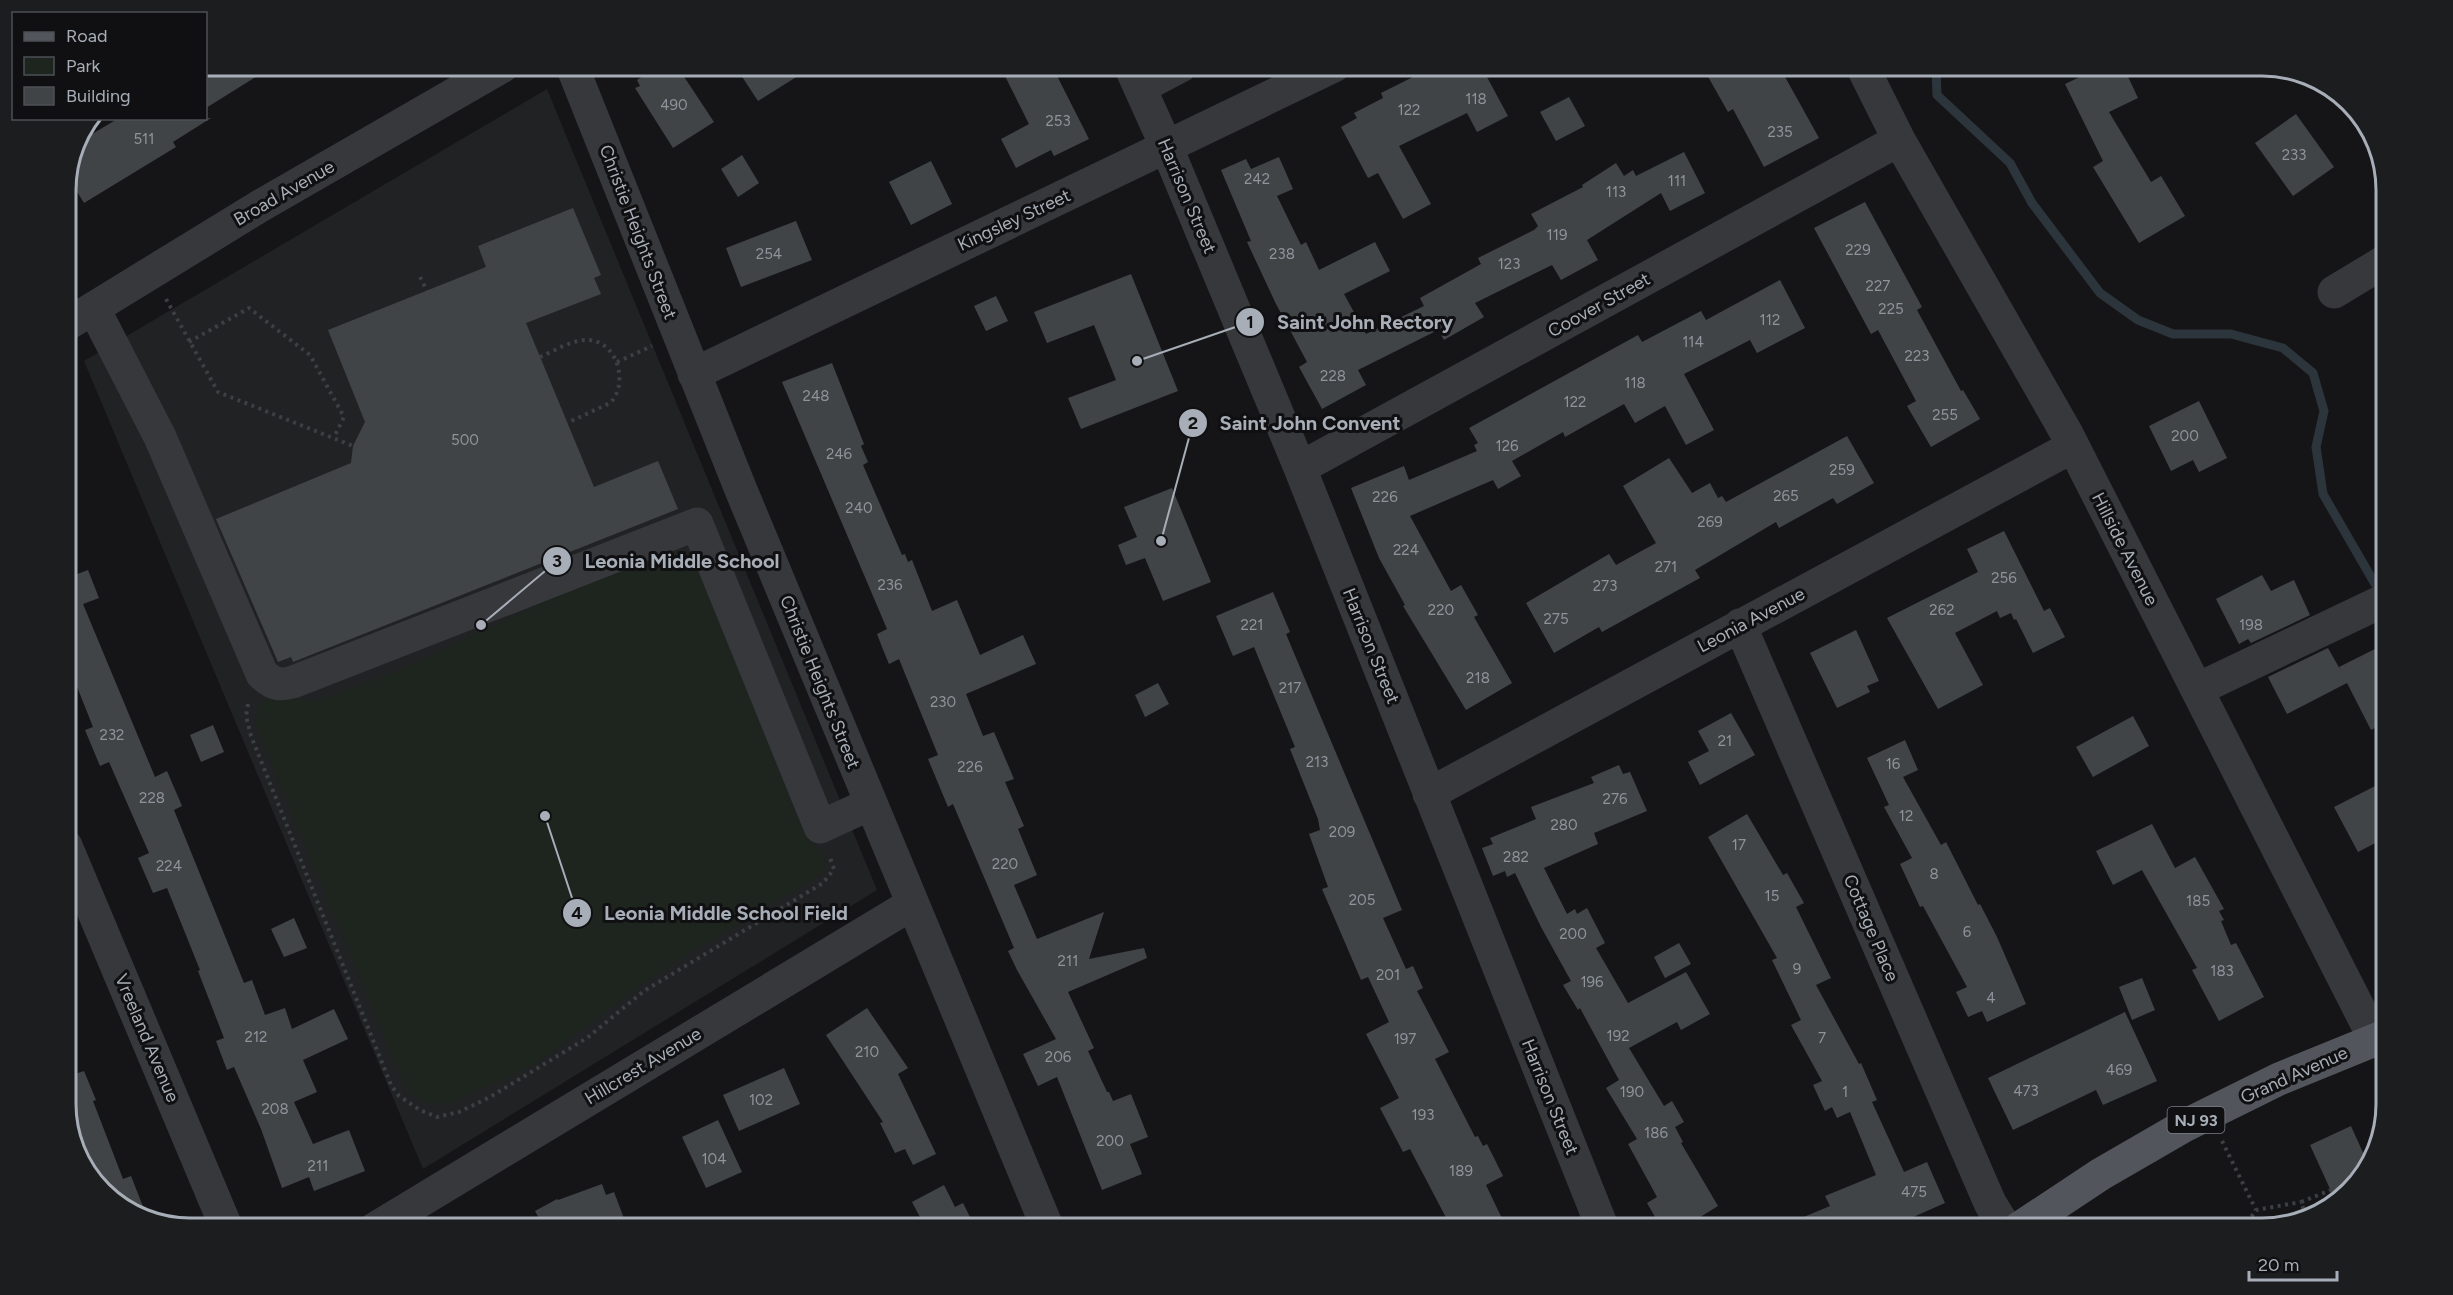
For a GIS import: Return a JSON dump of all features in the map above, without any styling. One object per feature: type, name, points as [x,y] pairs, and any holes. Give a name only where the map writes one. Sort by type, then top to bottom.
[{"type":"main road","name":"Grand Avenue","points":[[2035,1218],[2101,1174],[2208,1114],[2279,1079],[2376,1040]]},
{"type":"street","name":"Kingsley Street","points":[[694,374],[727,356],[1167,148],[1313,76]]},
{"type":"street","name":"Hillside Avenue","points":[[1867,76],[1899,140],[2072,447],[2376,1028]]},
{"type":"street","name":"Broad Avenue","points":[[77,319],[260,206],[484,77]]},
{"type":"street","name":"Christie Heights Street","points":[[576,77],[694,374],[870,804],[1043,1218]]},
{"type":"street","name":"Harrison Street","points":[[1136,77],[1300,468],[1599,1218]]},
{"type":"street","name":"Coover Street","points":[[1300,468],[1899,140]]},
{"type":"street","points":[[2334,292],[2376,267]]},
{"type":"street","points":[[94,309],[159,437],[262,674],[272,683],[282,685],[293,682],[697,524],[820,827],[870,804]]},
{"type":"street","name":"Leonia Avenue","points":[[1429,794],[2072,447]]},
{"type":"street","points":[[2198,690],[2376,604]]},
{"type":"street","name":"Cottage Place","points":[[1740,625],[1990,1203],[1999,1218]]},
{"type":"street","name":"Vreeland Avenue","points":[[77,872],[222,1218]]},
{"type":"street","name":"Hillcrest Avenue","points":[[393,1218],[912,904]]},
{"type":"path","points":[[151,272],[218,392],[353,446]]},
{"type":"path","points":[[420,277],[427,291]]},
{"type":"path","points":[[189,342],[249,308],[310,356],[344,417],[334,437]]},
{"type":"path","points":[[540,357],[571,344],[590,340],[605,346],[617,362],[620,384],[615,397],[603,406],[567,423]]},
{"type":"path","points":[[262,674],[252,689],[246,716],[251,736],[390,1085],[399,1096],[420,1110],[436,1117],[459,1112],[490,1097],[587,1038],[644,991],[823,883],[834,869],[820,827]]},
{"type":"path","points":[[2208,1114],[2256,1210]]},
{"type":"path","points":[[2251,1218],[2256,1210],[2301,1202],[2331,1190]]},
{"type":"path","points":[[2301,1202],[2304,1210]]},
{"type":"shaded area","points":[[547,89],[877,890],[423,1169],[84,361]]},
{"type":"green space","points":[[671,548],[692,558],[715,603],[782,764],[788,796],[805,835],[823,855],[825,861],[823,873],[659,972],[537,1063],[453,1101],[431,1104],[414,1097],[402,1080],[255,723],[259,703],[275,697],[315,701],[385,676],[637,560]]},
{"type":"building","points":[[1414,76],[1487,76],[1508,116],[1477,132],[1467,113],[1399,146],[1431,204],[1403,219],[1378,173],[1368,178],[1341,127],[1357,118],[1354,113],[1383,98],[1381,93]]},
{"type":"building","points":[[1708,76],[1785,76],[1819,138],[1764,167],[1733,109],[1728,112]]},
{"type":"building","points":[[2082,76],[2128,76],[2138,98],[2109,112],[2151,182],[2161,176],[2185,216],[2139,243],[2093,167],[2103,161],[2065,84]]},
{"type":"building","points":[[207,77],[256,77],[207,107]]},
{"type":"building","points":[[642,77],[684,77],[714,122],[673,148],[635,88],[640,86],[637,80]]},
{"type":"building","points":[[742,77],[797,77],[758,101]]},
{"type":"building","points":[[1005,77],[1057,77],[1089,139],[1054,156],[1051,150],[1016,168],[1001,139],[1029,124]]},
{"type":"building","points":[[1569,97],[1585,126],[1556,141],[1540,112]]},
{"type":"building","points":[[2296,114],[2334,167],[2293,196],[2255,143]]},
{"type":"building","points":[[211,118],[173,142],[176,147],[84,203],[77,192],[77,176],[80,161],[91,134],[116,120],[207,120]]},
{"type":"building","points":[[1684,152],[1705,193],[1670,211],[1661,193],[1587,240],[1598,260],[1561,280],[1552,265],[1475,303],[1484,317],[1444,340],[1438,330],[1358,370],[1366,385],[1322,409],[1299,367],[1307,362],[1247,242],[1251,241],[1221,170],[1246,159],[1251,169],[1279,157],[1293,189],[1277,196],[1301,245],[1306,242],[1319,270],[1375,242],[1390,271],[1344,294],[1366,334],[1424,306],[1420,298],[1481,264],[1478,258],[1534,230],[1538,226],[1531,214],[1583,187],[1582,185],[1616,163],[1624,176],[1633,170],[1636,176]]},
{"type":"building","points":[[742,155],[759,183],[738,197],[721,169]]},
{"type":"building","points":[[931,161],[952,204],[911,225],[889,182]]},
{"type":"building","points":[[1865,202],[1922,307],[1917,310],[1961,391],[1963,390],[1980,419],[1931,447],[1907,406],[1916,401],[1878,330],[1871,334],[1814,228]]},
{"type":"building","points":[[573,208],[601,275],[594,278],[601,294],[526,323],[594,487],[658,461],[678,509],[293,662],[291,657],[278,662],[216,519],[351,463],[353,446],[365,422],[328,330],[486,267],[478,246]]},
{"type":"building","points":[[796,221],[812,260],[741,287],[726,248]]},
{"type":"building","points":[[1131,274],[1178,391],[1081,429],[1068,398],[1116,380],[1094,325],[1047,343],[1034,312]]},
{"type":"building","points":[[1780,280],[1805,328],[1757,353],[1750,340],[1684,374],[1714,430],[1686,445],[1665,406],[1635,423],[1624,404],[1565,437],[1563,432],[1512,461],[1521,476],[1498,489],[1493,480],[1410,516],[1451,591],[1461,585],[1478,615],[1474,617],[1512,683],[1466,710],[1403,606],[1405,605],[1379,558],[1351,488],[1404,466],[1409,480],[1477,451],[1474,445],[1478,443],[1469,428],[1638,335],[1642,342],[1701,311],[1706,320]]},
{"type":"building","points":[[996,296],[1008,321],[986,331],[974,306]]},
{"type":"building","points":[[832,363],[864,444],[861,446],[868,462],[863,465],[902,555],[905,554],[908,562],[912,560],[932,611],[957,600],[980,655],[1023,635],[1036,664],[966,694],[983,736],[994,732],[1014,779],[1005,782],[1024,826],[1018,829],[1037,875],[1014,885],[1037,939],[1104,912],[1089,959],[1144,948],[1147,958],[1068,992],[1094,1048],[1088,1051],[1107,1092],[1113,1101],[1131,1094],[1148,1137],[1130,1144],[1142,1174],[1102,1190],[1057,1077],[1038,1086],[1023,1054],[1056,1039],[1008,951],[1014,948],[953,804],[948,807],[928,759],[938,755],[899,659],[889,664],[877,634],[887,629],[782,382]]},
{"type":"building","points":[[2199,401],[2227,458],[2199,472],[2193,460],[2171,471],[2149,426]]},
{"type":"building","points":[[1847,436],[1874,483],[1837,504],[1833,498],[1779,528],[1776,522],[1695,570],[1700,578],[1602,632],[1599,627],[1554,653],[1526,603],[1609,554],[1616,565],[1656,543],[1623,486],[1669,458],[1692,493],[1710,483],[1718,498],[1722,496],[1726,502]]},
{"type":"building","points":[[1172,488],[1211,582],[1163,601],[1145,558],[1126,565],[1118,545],[1137,537],[1124,507]]},
{"type":"building","points":[[2004,531],[2044,611],[2050,608],[2065,637],[2033,653],[2011,613],[2000,618],[1997,611],[1955,633],[1983,685],[1938,709],[1887,618],[1978,572],[1967,549]]},
{"type":"building","points":[[88,570],[99,598],[83,604],[155,777],[167,771],[182,806],[174,810],[244,983],[252,980],[265,1015],[285,1008],[292,1029],[334,1009],[348,1039],[303,1060],[317,1092],[294,1102],[313,1144],[349,1130],[365,1171],[314,1191],[309,1177],[282,1188],[261,1129],[234,1067],[227,1070],[216,1041],[224,1038],[167,888],[153,893],[138,858],[149,853],[109,762],[100,766],[85,730],[93,727],[77,687],[77,574]]},
{"type":"building","points":[[2262,575],[2271,591],[2294,580],[2310,615],[2251,643],[2248,639],[2239,644],[2216,599]]},
{"type":"building","points":[[1273,592],[1290,632],[1286,634],[1402,910],[1383,918],[1406,969],[1413,966],[1423,988],[1417,991],[1449,1052],[1435,1059],[1475,1137],[1478,1136],[1483,1146],[1487,1144],[1503,1176],[1486,1185],[1502,1218],[1446,1218],[1410,1149],[1403,1152],[1380,1108],[1399,1098],[1366,1034],[1389,1022],[1368,977],[1361,980],[1322,889],[1328,887],[1309,834],[1320,830],[1318,819],[1290,749],[1295,747],[1254,647],[1233,656],[1216,616]]},
{"type":"building","points":[[1856,630],[1879,681],[1867,686],[1870,692],[1837,708],[1810,653]]},
{"type":"building","points":[[2328,648],[2341,671],[2339,667],[2376,648],[2376,728],[2371,730],[2347,683],[2287,714],[2268,677]]},
{"type":"building","points":[[1158,683],[1169,704],[1145,717],[1135,695]]},
{"type":"building","points":[[1731,713],[1755,755],[1700,785],[1688,762],[1709,751],[1698,731]]},
{"type":"building","points":[[2133,716],[2149,746],[2093,777],[2076,747]]},
{"type":"building","points":[[213,725],[224,752],[201,762],[190,735]]},
{"type":"building","points":[[1905,740],[1918,770],[1903,777],[1941,845],[1946,842],[1978,905],[1980,904],[2026,1004],[1987,1022],[1982,1011],[1968,1017],[1956,992],[1967,987],[1923,906],[1920,907],[1900,864],[1912,858],[1884,807],[1889,805],[1867,758]]},
{"type":"building","points":[[1619,765],[1623,774],[1630,772],[1647,811],[1594,833],[1598,844],[1544,868],[1567,914],[1575,909],[1577,914],[1587,908],[1605,943],[1596,948],[1628,1003],[1686,972],[1710,1014],[1681,1030],[1677,1022],[1629,1048],[1664,1106],[1672,1101],[1684,1122],[1675,1127],[1683,1142],[1681,1143],[1718,1206],[1699,1218],[1656,1218],[1647,1203],[1657,1197],[1628,1144],[1637,1139],[1606,1088],[1619,1080],[1580,1008],[1578,1010],[1563,985],[1571,981],[1515,873],[1507,877],[1505,871],[1493,876],[1482,848],[1493,844],[1490,838],[1536,819],[1531,807],[1594,783],[1591,777]]},
{"type":"building","points":[[2376,786],[2376,843],[2358,852],[2334,807]]},
{"type":"building","points":[[1747,814],[1783,875],[1787,873],[1804,903],[1796,907],[1831,978],[1816,985],[1859,1064],[1861,1063],[1877,1100],[1872,1102],[1904,1172],[1927,1162],[1945,1203],[1911,1218],[1801,1218],[1830,1206],[1825,1196],[1876,1175],[1850,1112],[1837,1118],[1832,1107],[1825,1111],[1813,1085],[1822,1081],[1791,1025],[1801,1020],[1772,960],[1777,958],[1708,837]]},
{"type":"building","points":[[2152,824],[2175,868],[2195,857],[2224,909],[2219,911],[2231,945],[2236,943],[2264,997],[2219,1021],[2192,970],[2197,968],[2142,870],[2113,885],[2096,851]]},
{"type":"building","points":[[294,918],[307,948],[284,957],[271,929]]},
{"type":"building","points":[[1679,943],[1691,964],[1665,978],[1654,957]]},
{"type":"building","points":[[2142,978],[2155,1010],[2132,1020],[2119,987]]},
{"type":"building","points":[[867,1008],[908,1068],[898,1074],[936,1154],[913,1165],[905,1149],[895,1153],[880,1123],[883,1122],[826,1035]]},
{"type":"building","points":[[2125,1012],[2157,1081],[2103,1105],[2096,1090],[2013,1130],[1988,1078]]},
{"type":"building","points":[[784,1068],[800,1104],[739,1131],[723,1095]]},
{"type":"building","points":[[84,1071],[123,1179],[131,1176],[144,1208],[115,1190],[105,1180],[88,1155],[79,1127],[77,1073]]},
{"type":"building","points":[[718,1120],[742,1172],[706,1188],[682,1137]]},
{"type":"building","points":[[2351,1126],[2364,1156],[2348,1180],[2332,1194],[2310,1145]]},
{"type":"building","points":[[602,1184],[606,1195],[614,1192],[624,1218],[539,1218],[535,1211]]},
{"type":"building","points":[[944,1185],[955,1207],[963,1203],[970,1218],[920,1218],[912,1202]]},
{"type":"waterway","points":[[1936,76],[1937,95],[2010,163],[2032,203],[2100,293],[2138,320],[2173,334],[2231,334],[2283,348],[2313,373],[2324,411],[2316,447],[2323,494],[2375,584]]},
{"type":"place","name":"Saint John Rectory","points":[[1137,361]]},
{"type":"place","name":"Saint John Convent","points":[[1161,541]]},
{"type":"place","name":"Leonia Middle School","points":[[481,625]]},
{"type":"place","name":"Leonia Middle School Field","points":[[545,816]]}]
